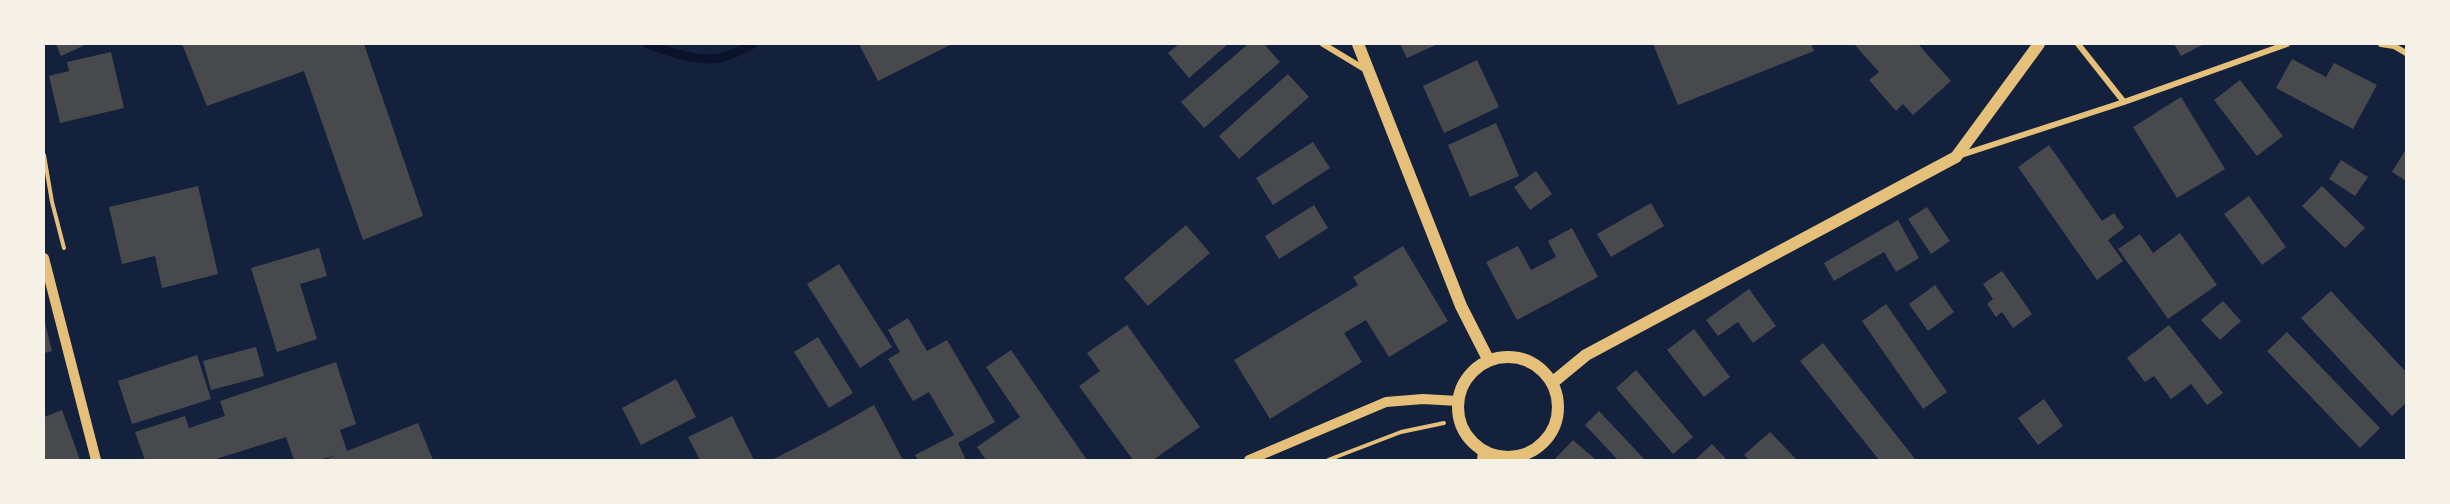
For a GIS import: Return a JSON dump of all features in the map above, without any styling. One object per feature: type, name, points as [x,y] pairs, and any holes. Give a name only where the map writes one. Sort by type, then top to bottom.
[{"type":"main road","points":[[1358,44],[1461,306],[1489,361]]},
{"type":"main road","points":[[1552,383],[1586,355],[1956,157],[2039,44]]},
{"type":"main road","points":[[1503,357],[1518,358],[1532,363],[1543,371],[1552,383],[1557,398],[1558,414],[1553,430],[1544,443],[1530,452],[1515,457],[1499,459],[1482,456],[1459,420],[1458,402],[1461,389],[1468,377],[1489,361],[1503,357]]},
{"type":"street","points":[[1323,44],[1369,72]]},
{"type":"street","points":[[2078,44],[2124,102]]},
{"type":"street","points":[[1956,157],[2124,102],[2286,44]]},
{"type":"street","points":[[2381,44],[2394,46],[2406,53]]},
{"type":"street","points":[[44,258],[96,460]]},
{"type":"street","points":[[1249,460],[1386,402],[1423,399],[1458,402]]},
{"type":"path","points":[[1328,460],[1401,432],[1459,420]]},
{"type":"building","points":[[56,44],[87,44],[61,56]]},
{"type":"building","points":[[182,44],[364,44],[423,216],[363,240],[304,71],[207,106]]},
{"type":"building","points":[[859,44],[952,44],[878,81]]},
{"type":"building","points":[[1179,44],[1228,44],[1189,78],[1168,53]]},
{"type":"building","points":[[1248,44],[1264,44],[1280,62],[1204,128],[1181,102]]},
{"type":"building","points":[[1400,44],[1438,44],[1407,58]]},
{"type":"building","points":[[1653,44],[1811,44],[1814,51],[1678,105]]},
{"type":"building","points":[[1854,44],[1918,44],[1951,81],[1913,115],[1903,104],[1896,111],[1869,80],[1879,72]]},
{"type":"building","points":[[2174,44],[2204,44],[2181,56]]},
{"type":"building","points":[[111,52],[124,108],[60,123],[49,76],[69,71],[67,62]]},
{"type":"building","points":[[2292,59],[2326,77],[2334,63],[2377,85],[2353,129],[2276,88]]},
{"type":"building","points":[[1477,60],[1499,107],[1444,133],[1423,86]]},
{"type":"building","points":[[1288,74],[1309,97],[1239,159],[1219,136]]},
{"type":"building","points":[[2240,80],[2283,136],[2257,156],[2214,100]]},
{"type":"building","points":[[2181,97],[2225,169],[2177,198],[2133,127]]},
{"type":"building","points":[[1496,123],[1519,176],[1470,197],[1448,145]]},
{"type":"building","points":[[1313,142],[1330,168],[1273,205],[1256,178]]},
{"type":"building","points":[[2049,145],[2102,221],[2114,213],[2124,228],[2108,240],[2123,261],[2097,280],[2018,167]]},
{"type":"building","points":[[2406,149],[2406,181],[2392,172]]},
{"type":"building","points":[[2341,160],[2368,177],[2355,196],[2329,179]]},
{"type":"building","points":[[1536,171],[1552,194],[1530,210],[1514,187]]},
{"type":"building","points":[[198,186],[218,274],[162,288],[155,256],[122,264],[109,207]]},
{"type":"building","points":[[2322,186],[2365,228],[2345,248],[2302,206]]},
{"type":"building","points":[[2249,196],[2286,247],[2262,265],[2224,214]]},
{"type":"building","points":[[1651,203],[1664,226],[1611,257],[1597,234]]},
{"type":"building","points":[[1314,205],[1328,228],[1279,259],[1265,236]]},
{"type":"building","points":[[1927,207],[1950,241],[1931,254],[1908,219]]},
{"type":"building","points":[[1898,220],[1919,258],[1896,272],[1884,252],[1834,281],[1824,263]]},
{"type":"building","points":[[1186,225],[1210,253],[1148,306],[1124,278]]},
{"type":"building","points":[[1572,228],[1598,277],[1517,320],[1486,262],[1518,246],[1531,270],[1556,257],[1548,241]]},
{"type":"building","points":[[2180,233],[2217,285],[2168,319],[2118,249],[2140,234],[2153,253]]},
{"type":"building","points":[[1403,246],[1448,321],[1389,357],[1366,320],[1344,333],[1362,362],[1270,419],[1234,360],[1358,285],[1353,277]]},
{"type":"building","points":[[319,248],[327,276],[300,284],[317,339],[277,352],[251,268]]},
{"type":"building","points":[[839,264],[892,347],[860,368],[807,284]]},
{"type":"building","points":[[2002,271],[2032,314],[2013,328],[2002,312],[1996,317],[1987,304],[1993,299],[1983,284]]},
{"type":"building","points":[[1935,285],[1954,312],[1928,331],[1909,304]]},
{"type":"building","points":[[1749,289],[1776,326],[1753,343],[1738,322],[1718,336],[1706,320]]},
{"type":"building","points":[[2331,291],[2406,372],[2406,403],[2392,416],[2301,318]]},
{"type":"building","points":[[2223,301],[2241,321],[2220,340],[2201,320]]},
{"type":"building","points":[[1886,304],[1947,392],[1923,409],[1862,321]]},
{"type":"building","points":[[908,318],[927,351],[947,340],[995,422],[958,443],[966,460],[918,460],[915,455],[954,435],[929,392],[913,401],[888,359],[900,352],[888,330]]},
{"type":"building","points":[[44,319],[52,351],[44,353]]},
{"type":"building","points":[[1127,325],[1200,427],[1153,460],[1133,460],[1079,386],[1100,371],[1087,353]]},
{"type":"building","points":[[2169,325],[2223,393],[2207,405],[2191,384],[2171,399],[2154,376],[2145,382],[2127,358]]},
{"type":"building","points":[[1694,329],[1730,377],[1704,397],[1667,350]]},
{"type":"building","points":[[2287,332],[2380,428],[2360,448],[2267,351]]},
{"type":"building","points":[[818,337],[853,393],[829,408],[794,352]]},
{"type":"building","points":[[1823,343],[1916,460],[1879,460],[1800,361]]},
{"type":"building","points":[[256,347],[264,376],[211,390],[203,361]]},
{"type":"building","points":[[1011,350],[1087,460],[986,460],[977,447],[1020,417],[986,367]]},
{"type":"building","points":[[197,355],[211,399],[132,424],[118,381]]},
{"type":"building","points":[[336,362],[356,424],[340,430],[347,451],[418,423],[433,460],[324,460],[337,455],[319,460],[294,460],[286,437],[213,460],[145,460],[135,432],[185,416],[189,428],[225,416],[220,401]]},
{"type":"building","points":[[1636,370],[1693,437],[1673,454],[1616,388]]},
{"type":"building","points":[[676,379],[696,417],[641,445],[622,408]]},
{"type":"building","points":[[2044,399],[2063,426],[2038,445],[2018,418]]},
{"type":"building","points":[[874,405],[903,460],[772,460],[828,431]]},
{"type":"building","points":[[62,410],[80,460],[44,460],[44,417]]},
{"type":"building","points":[[1599,411],[1645,460],[1618,460],[1585,425]]},
{"type":"building","points":[[732,416],[754,460],[700,460],[688,437]]},
{"type":"building","points":[[1770,432],[1797,460],[1749,460],[1744,455]]},
{"type":"building","points":[[1573,440],[1596,460],[1554,460]]},
{"type":"building","points":[[1712,444],[1727,460],[1695,460]]},
{"type":"waterway","points":[[648,44],[667,51],[708,59],[727,56],[753,44]]}]
